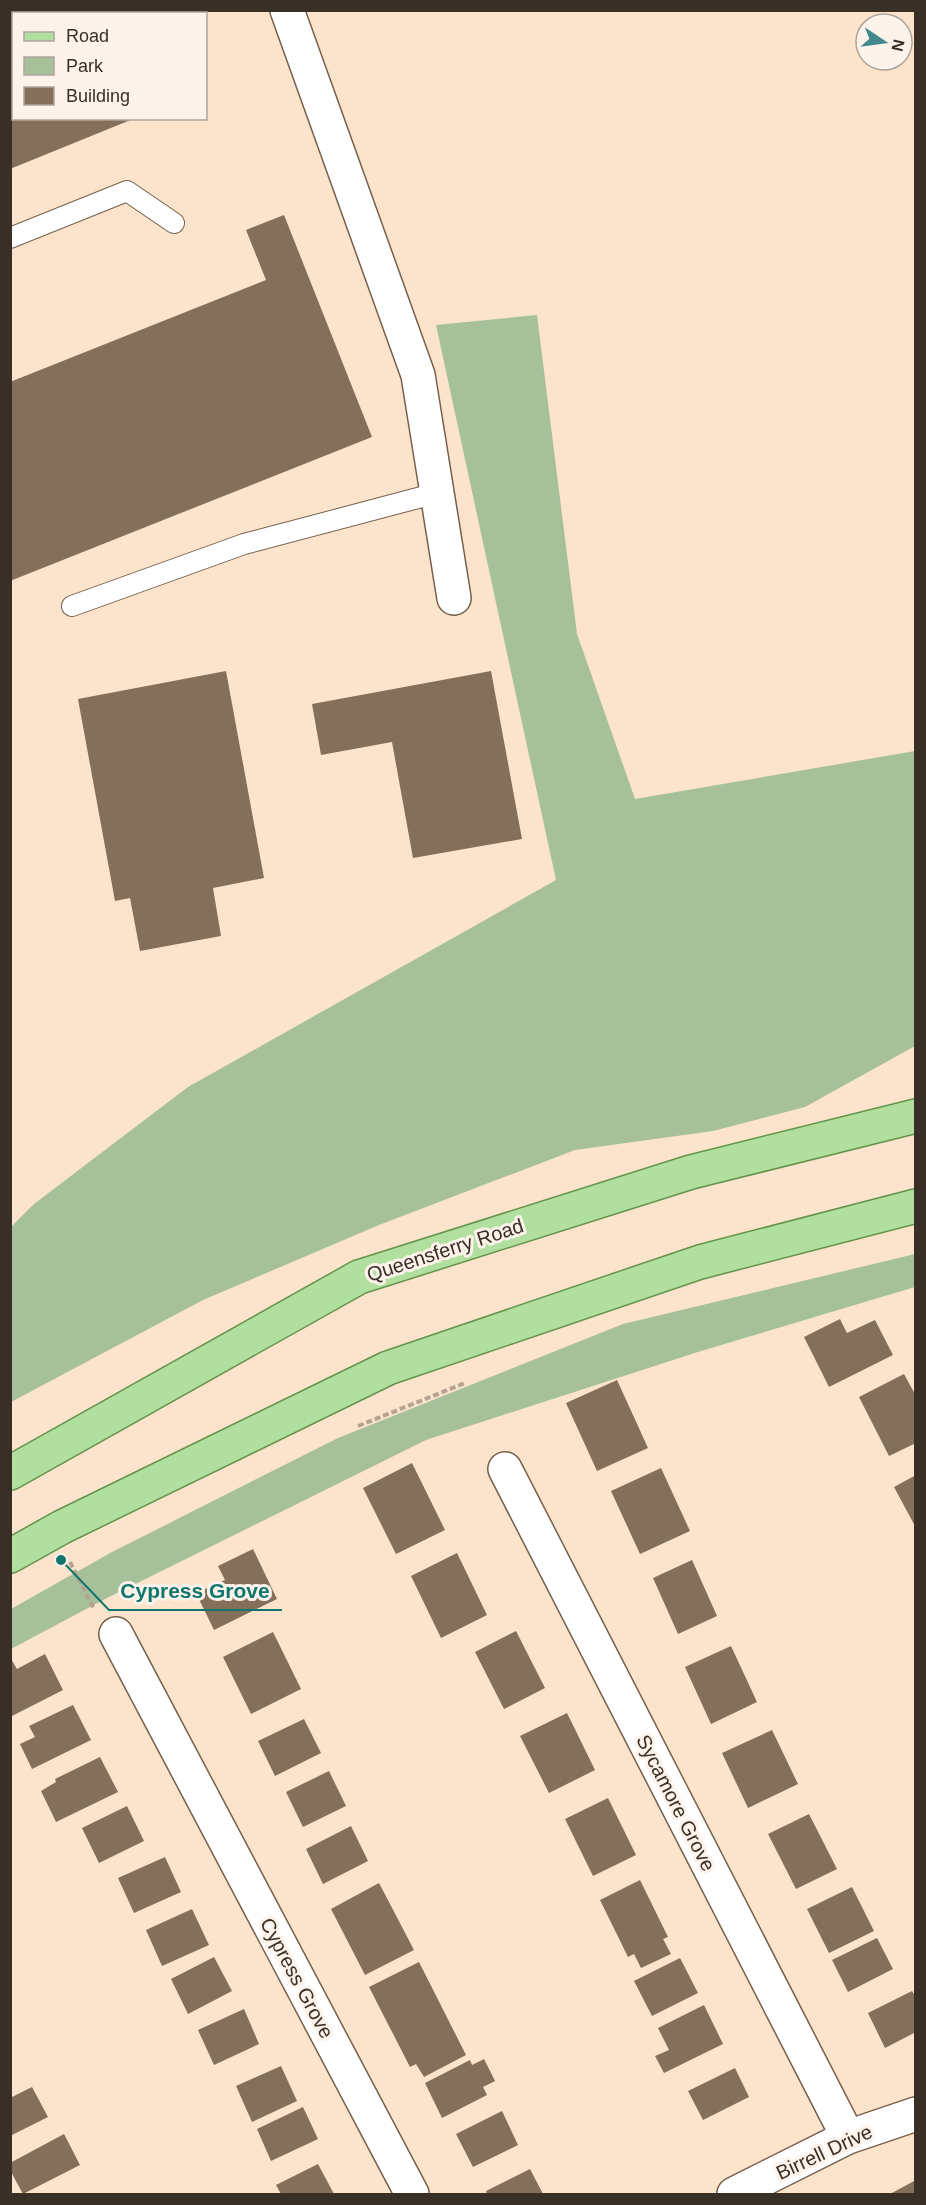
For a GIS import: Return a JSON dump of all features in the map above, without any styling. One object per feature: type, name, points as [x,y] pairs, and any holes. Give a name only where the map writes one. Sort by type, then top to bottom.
[{"type":"main road","name":"Queensferry Road","points":[[10,1473],[358,1277],[691,1172],[915,1116]]},
{"type":"main road","points":[[10,1556],[62,1527],[388,1368],[700,1262],[915,1206]]},
{"type":"street","points":[[287,10],[417,375],[454,598]]},
{"type":"street","name":"Sycamore Grove","points":[[505,1469],[848,2137]]},
{"type":"street","name":"Cypress Grove","points":[[106,1624],[412,2194]]},
{"type":"street","name":"Birrell Drive","points":[[734,2194],[848,2137],[915,2114]]},
{"type":"lane","points":[[10,238],[128,191],[174,223]]},
{"type":"lane","points":[[72,606],[244,544],[437,493]]},
{"type":"path","points":[[349,1430],[469,1381]]},
{"type":"path","points":[[69,1560],[106,1624]]},
{"type":"green space","points":[[537,315],[577,634],[635,799],[915,751],[915,1046],[805,1107],[713,1131],[575,1150],[379,1225],[203,1300],[11,1402],[11,1227],[34,1204],[188,1087],[556,880],[436,325]]},
{"type":"green space","points":[[915,1254],[915,1287],[701,1351],[426,1440],[107,1598],[11,1649],[11,1609],[112,1552],[338,1438],[623,1324]]},
{"type":"building","points":[[56,10],[108,10],[108,12],[52,12]]},
{"type":"building","points":[[12,28],[12,120],[131,120],[10,169],[10,29]]},
{"type":"building","points":[[284,215],[372,437],[10,581],[10,382],[266,280],[246,230]]},
{"type":"building","points":[[226,671],[264,878],[213,888],[221,936],[140,951],[130,898],[115,901],[78,699]]},
{"type":"building","points":[[491,671],[522,839],[413,858],[392,742],[321,755],[312,704]]},
{"type":"building","points":[[840,1319],[847,1333],[875,1320],[893,1355],[829,1387],[804,1337]]},
{"type":"building","points":[[904,1374],[916,1396],[916,1443],[889,1456],[859,1397]]},
{"type":"building","points":[[617,1380],[648,1448],[597,1471],[566,1403]]},
{"type":"building","points":[[412,1463],[445,1530],[396,1554],[363,1488]]},
{"type":"building","points":[[661,1468],[690,1531],[640,1554],[611,1491]]},
{"type":"building","points":[[916,1475],[916,1528],[894,1487]]},
{"type":"building","points":[[253,1549],[277,1599],[214,1630],[196,1593],[225,1580],[218,1566]]},
{"type":"building","points":[[457,1553],[487,1615],[441,1638],[411,1576]]},
{"type":"building","points":[[692,1560],[717,1616],[678,1634],[653,1578]]},
{"type":"building","points":[[516,1631],[545,1688],[504,1709],[475,1652]]},
{"type":"building","points":[[273,1632],[301,1689],[251,1714],[223,1657]]},
{"type":"building","points":[[731,1646],[757,1702],[711,1724],[685,1667]]},
{"type":"building","points":[[45,1654],[63,1690],[10,1717],[10,1657],[17,1669]]},
{"type":"building","points":[[73,1705],[91,1740],[32,1769],[20,1744],[35,1737],[29,1726]]},
{"type":"building","points":[[567,1713],[595,1770],[549,1793],[520,1736]]},
{"type":"building","points":[[304,1719],[321,1753],[275,1776],[258,1741]]},
{"type":"building","points":[[772,1730],[798,1784],[748,1808],[722,1753]]},
{"type":"building","points":[[100,1757],[118,1792],[56,1822],[41,1791],[56,1782],[55,1779]]},
{"type":"building","points":[[329,1771],[346,1806],[303,1827],[286,1792]]},
{"type":"building","points":[[608,1798],[636,1855],[593,1876],[565,1819]]},
{"type":"building","points":[[127,1806],[144,1841],[99,1863],[82,1828]]},
{"type":"building","points":[[809,1814],[837,1869],[796,1889],[768,1834]]},
{"type":"building","points":[[351,1826],[368,1861],[323,1884],[306,1849]]},
{"type":"building","points":[[165,1857],[181,1892],[134,1913],[118,1878]]},
{"type":"building","points":[[640,1880],[668,1937],[663,1939],[671,1954],[641,1968],[634,1954],[628,1957],[600,1900]]},
{"type":"building","points":[[379,1883],[414,1950],[365,1975],[331,1909]]},
{"type":"building","points":[[852,1887],[874,1931],[829,1953],[807,1909]]},
{"type":"building","points":[[192,1909],[209,1945],[162,1966],[146,1930]]},
{"type":"building","points":[[877,1938],[893,1969],[848,1992],[832,1960]]},
{"type":"building","points":[[214,1957],[232,1991],[188,2014],[171,1979]]},
{"type":"building","points":[[680,1958],[698,1993],[652,2016],[634,1981]]},
{"type":"building","points":[[419,1962],[466,2055],[424,2077],[416,2064],[410,2067],[369,1987]]},
{"type":"building","points":[[912,1991],[916,1997],[916,2032],[885,2048],[868,2013]]},
{"type":"building","points":[[704,2005],[723,2044],[664,2073],[655,2056],[669,2050],[658,2028]]},
{"type":"building","points":[[244,2009],[259,2044],[214,2065],[198,2030]]},
{"type":"building","points":[[484,2059],[495,2081],[483,2087],[487,2095],[442,2118],[425,2083],[470,2060],[472,2065]]},
{"type":"building","points":[[281,2066],[297,2101],[252,2122],[236,2086]]},
{"type":"building","points":[[735,2068],[749,2097],[703,2120],[688,2091]]},
{"type":"building","points":[[32,2087],[48,2117],[10,2136],[10,2098]]},
{"type":"building","points":[[303,2107],[318,2139],[271,2161],[257,2129]]},
{"type":"building","points":[[502,2111],[518,2145],[473,2167],[456,2134]]},
{"type":"building","points":[[64,2134],[80,2165],[23,2194],[10,2170],[10,2163]]},
{"type":"building","points":[[318,2164],[334,2194],[281,2194],[276,2185]]},
{"type":"building","points":[[530,2169],[543,2194],[487,2194],[486,2191]]},
{"type":"building","points":[[916,2180],[916,2194],[890,2194]]},
{"type":"place","name":"Cypress Grove","points":[[61,1560]]}]
